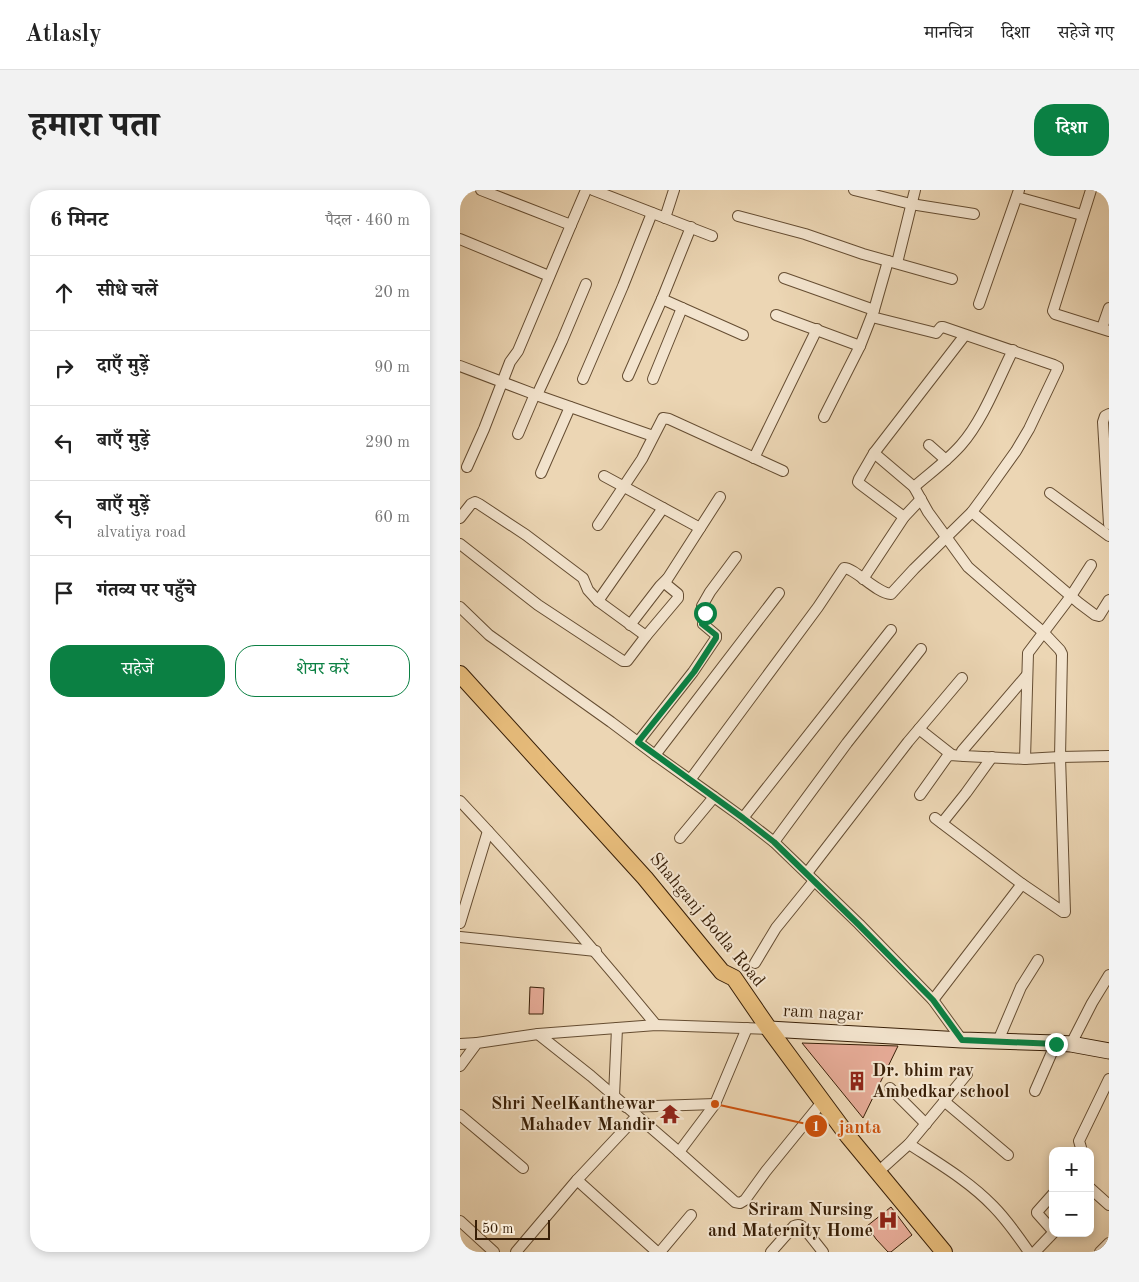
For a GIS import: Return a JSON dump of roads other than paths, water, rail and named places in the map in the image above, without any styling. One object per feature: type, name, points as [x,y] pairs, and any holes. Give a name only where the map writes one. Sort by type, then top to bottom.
[{"type":"main road","name":"Shahganj Bodla Road","points":[[460,674],[645,878],[722,972],[723,982],[758,1029]]},
{"type":"main road","points":[[758,1029],[818,1107],[936,1252]]},
{"type":"main road","points":[[758,1029],[944,1252]]},
{"type":"street","points":[[481,190],[571,225]]},
{"type":"street","points":[[467,467],[510,362],[518,351],[586,190]]},
{"type":"street","points":[[593,190],[712,236]]},
{"type":"street","points":[[665,218],[674,190]]},
{"type":"street","points":[[854,190],[911,204],[974,214]]},
{"type":"street","points":[[824,417],[860,346],[892,262],[915,190]]},
{"type":"street","points":[[1091,190],[1053,311],[1055,314],[1105,329],[1109,308]]},
{"type":"street","points":[[978,304],[1018,193],[1082,215]]},
{"type":"street","points":[[583,379],[652,213]]},
{"type":"street","points":[[738,216],[952,279]]},
{"type":"street","points":[[628,376],[662,299],[690,227]]},
{"type":"street","points":[[460,239],[550,276]]},
{"type":"street","points":[[690,780],[818,607],[844,568],[847,568],[886,594],[891,594],[972,512],[1016,451],[1029,429],[1058,368],[1013,350],[942,327],[936,333],[873,313],[784,278]]},
{"type":"street","points":[[518,434],[562,342],[586,284]]},
{"type":"street","points":[[662,299],[743,335]]},
{"type":"street","points":[[653,379],[682,308]]},
{"type":"street","points":[[776,315],[860,346]]},
{"type":"street","points":[[754,458],[817,329]]},
{"type":"street","points":[[904,517],[858,482],[859,479],[874,453],[965,335]]},
{"type":"street","points":[[914,486],[946,460],[962,444],[986,405],[1013,350]]},
{"type":"street","points":[[460,366],[653,436]]},
{"type":"street","points":[[541,474],[570,407]]},
{"type":"street","points":[[1109,414],[1105,416],[1103,422],[1109,524]]},
{"type":"street","points":[[598,525],[642,459],[663,418],[783,471]]},
{"type":"street","points":[[929,446],[946,460]]},
{"type":"street","points":[[874,453],[914,486],[946,538],[968,567],[1043,632],[1062,654],[1060,757],[1065,911],[1063,912],[1022,884],[939,820],[966,793],[992,757]]},
{"type":"street","points":[[604,476],[700,528]]},
{"type":"street","points":[[1050,493],[1109,536]]},
{"type":"street","points":[[630,625],[667,579],[720,497]]},
{"type":"street","points":[[862,579],[904,517],[921,499]]},
{"type":"street","points":[[460,518],[471,504],[475,502],[479,504],[526,535],[583,578],[588,590],[598,601],[646,636]]},
{"type":"street","points":[[598,601],[663,508]]},
{"type":"street","points":[[972,512],[1097,616],[1109,600]]},
{"type":"street","points":[[460,544],[538,605],[623,661],[628,660],[678,598],[678,594],[667,585],[667,579]]},
{"type":"street","points":[[638,742],[694,672],[716,638],[716,635],[702,624],[706,614],[702,606],[736,557]]},
{"type":"street","points":[[1025,759],[1028,653],[1071,596],[1091,565]]},
{"type":"street","points":[[655,755],[779,593]]},
{"type":"street","points":[[460,607],[489,635],[774,842],[933,1000],[962,1040]]},
{"type":"street","points":[[743,818],[891,630]]},
{"type":"street","points":[[774,842],[847,743],[921,649]]},
{"type":"street","points":[[964,756],[962,751],[1027,674]]},
{"type":"street","points":[[755,963],[810,877],[919,729],[962,678]]},
{"type":"street","points":[[919,729],[952,755]]},
{"type":"street","points":[[920,795],[947,757],[952,755],[1025,759],[1109,756]]},
{"type":"street","points":[[680,838],[714,797]]},
{"type":"street","points":[[460,801],[596,951],[656,1025]]},
{"type":"street","points":[[460,923],[488,831]]},
{"type":"street","points":[[933,1000],[1022,884]]},
{"type":"street","points":[[460,937],[596,951]]},
{"type":"street","points":[[998,1041],[1021,987],[1038,960]]},
{"type":"street","points":[[1035,1091],[1063,1044],[1109,975]]},
{"type":"street","points":[[460,1044],[538,1034],[656,1025],[758,1029],[715,1104],[679,1152]]},
{"type":"street","points":[[614,1096],[617,1028]]},
{"type":"street","name":"ram nagar","points":[[758,1029],[1107,1047]]},
{"type":"street","points":[[538,1034],[614,1096],[735,1202],[740,1203],[745,1200],[818,1107]]},
{"type":"street","points":[[460,1066],[477,1043]]},
{"type":"street","points":[[878,1172],[909,1144],[967,1074]]},
{"type":"street","points":[[1081,1147],[1079,1141],[1109,1078]]},
{"type":"street","points":[[890,1088],[926,1124]]},
{"type":"street","points":[[944,1101],[1008,1155]]},
{"type":"street","points":[[626,1107],[715,1104]]},
{"type":"street","points":[[460,1115],[523,1168]]},
{"type":"street","points":[[516,1252],[577,1180],[637,1116]]},
{"type":"street","points":[[909,1144],[980,1194],[1013,1228],[1029,1252]]},
{"type":"street","points":[[577,1180],[659,1252],[691,1215]]},
{"type":"street","points":[[1094,1192],[1109,1205]]},
{"type":"street","points":[[1049,1198],[1037,1212],[1049,1227]]},
{"type":"street","points":[[460,1221],[494,1252]]},
{"type":"street","points":[[771,1252],[796,1225],[804,1228],[823,1252]]},
{"type":"street","points":[[1035,1252],[1049,1236]]},
{"type":"street","points":[[1100,1252],[1109,1243]]},
{"type":"place","name":"Dr. bhim rav Ambedkar school","points":[[857,1081]]},
{"type":"place","name":"janta","points":[[715,1104]]},
{"type":"place","name":"Shri NeelKanthewar Mahadev Mandir","points":[[670,1114]]},
{"type":"place","name":"Sriram Nursing and Maternity Home","points":[[888,1220]]}]
